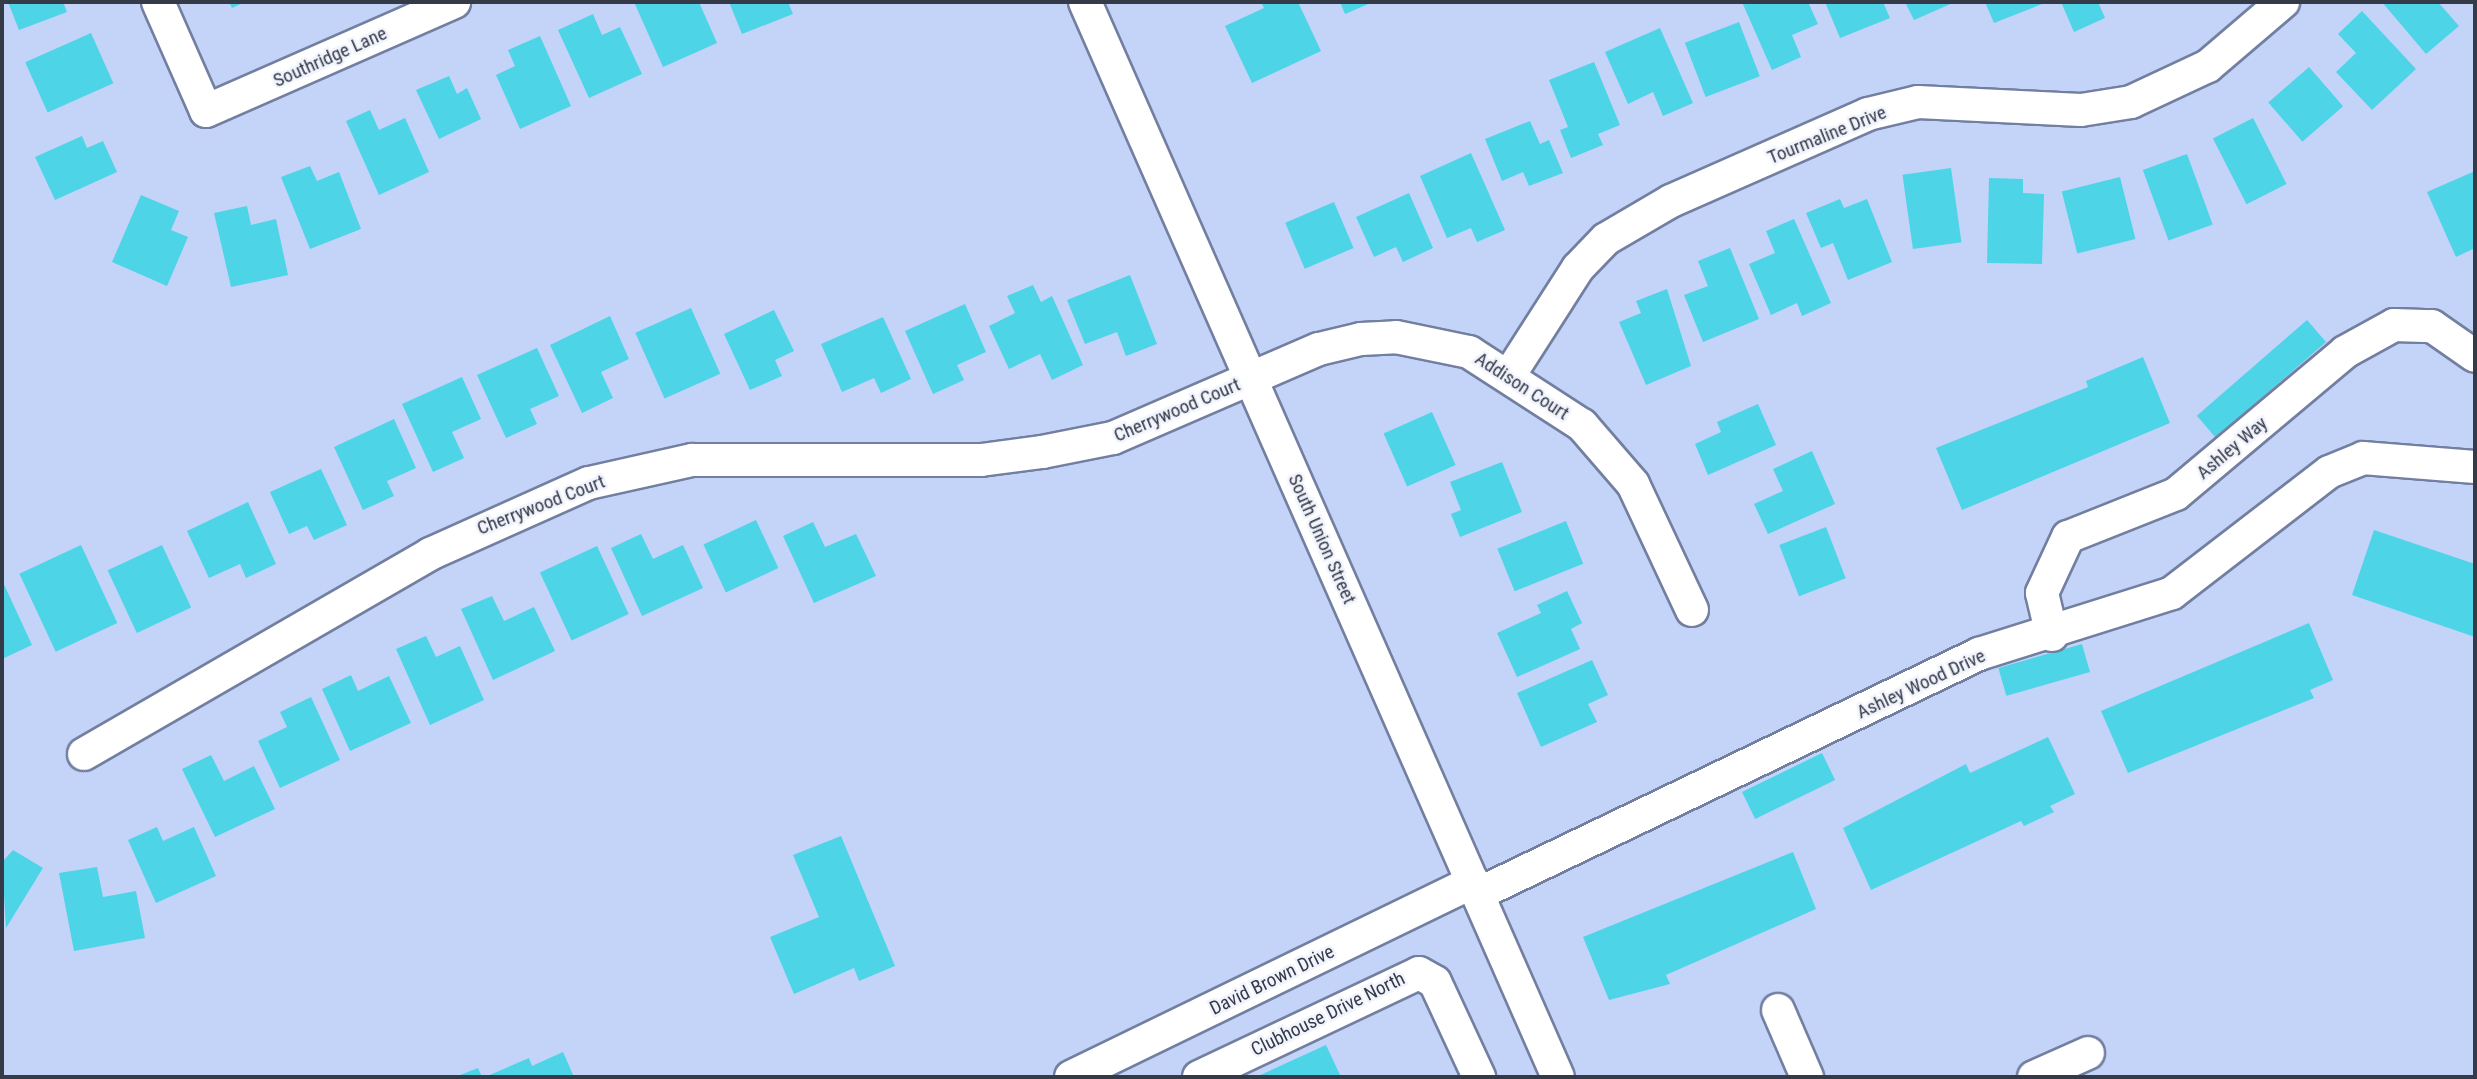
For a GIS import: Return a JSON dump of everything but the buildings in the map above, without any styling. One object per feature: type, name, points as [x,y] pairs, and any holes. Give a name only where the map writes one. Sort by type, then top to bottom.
[{"type":"street","name":"Southridge Lane","points":[[158,2],[206,111],[454,2]]},
{"type":"street","name":"South Union Street","points":[[1085,2],[1559,1077]]},
{"type":"street","name":"Tourmaline Drive","points":[[1510,374],[1578,268],[1605,239],[1671,201],[1868,114],[1917,102],[1959,99],[2081,110],[2131,102],[2208,66],[2283,2]]},
{"type":"street","name":"Ashley Way","points":[[2052,635],[2042,593],[2068,537],[2176,494],[2345,352],[2395,325],[2407,325],[2432,326],[2475,354]]},
{"type":"street","name":"Addison Court","points":[[1252,378],[1319,349],[1396,337],[1469,352],[1510,374],[1607,448],[1656,528],[1692,610]]},
{"type":"street","name":"Cherrywood Court","points":[[83,754],[452,542],[589,483],[692,460],[981,460],[1042,452],[1113,438],[1252,378]]},
{"type":"street","name":"Ashley Wood Drive","points":[[1476,888],[1979,654],[2052,635],[2172,593],[2285,500],[2363,458],[2475,467]]},
{"type":"street","name":"David Brown Drive","points":[[1071,1077],[1476,888]]},
{"type":"street","name":"Clubhouse Drive North","points":[[1199,1077],[1419,973],[1436,982],[1479,1077]]},
{"type":"street","points":[[1778,1010],[1807,1077]]},
{"type":"street","points":[[2034,1077],[2088,1053]]}]
